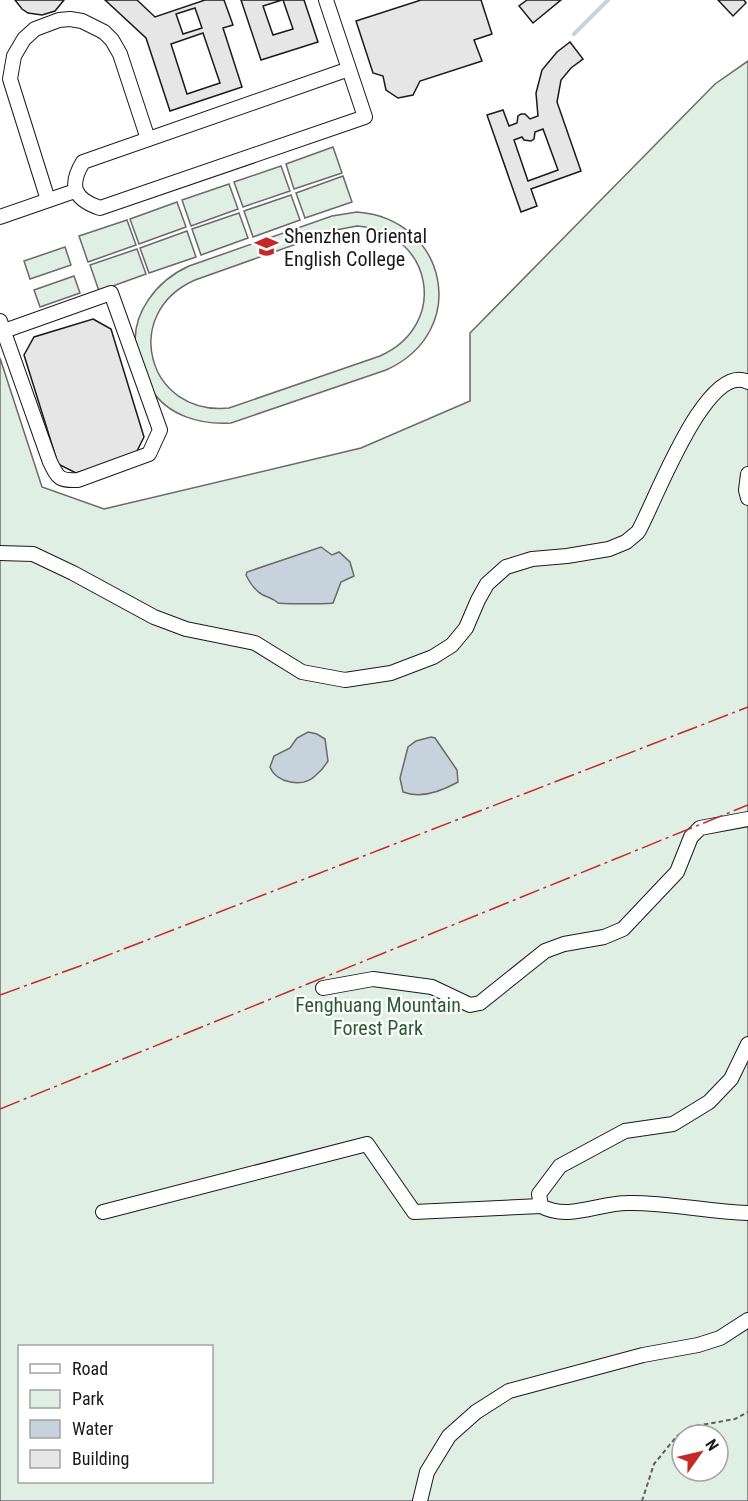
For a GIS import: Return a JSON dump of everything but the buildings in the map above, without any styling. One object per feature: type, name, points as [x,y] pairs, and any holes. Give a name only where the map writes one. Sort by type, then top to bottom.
[{"type":"street","points":[[326,0],[349,69],[365,117],[100,208],[83,200],[75,191],[75,179],[83,162],[349,69]]},
{"type":"street","points":[[48,200],[10,79],[14,56],[24,39],[35,29],[52,22],[70,19],[82,21],[104,32],[120,54],[148,139]]},
{"type":"street","points":[[0,217],[75,191]]},
{"type":"street","points":[[111,293],[160,430],[150,454],[78,480],[65,481],[57,476],[2,326],[111,293]]},
{"type":"street","points":[[0,553],[33,554],[153,617],[186,629],[255,643],[302,672],[345,680],[392,673],[433,657],[452,645],[466,628],[487,584],[506,567],[532,559],[609,549],[626,542],[639,532],[684,433],[707,401],[729,381],[748,382]]},
{"type":"street","points":[[748,474],[746,490],[748,498]]},
{"type":"street","points":[[322,988],[373,979],[432,987],[470,1005],[480,1003],[545,951],[564,944],[604,937],[623,929],[677,872],[692,837],[700,828],[748,819]]},
{"type":"street","points":[[541,1206],[539,1194],[560,1166],[625,1131],[673,1124],[709,1102],[731,1079],[748,1044]]},
{"type":"street","points":[[103,1212],[367,1144],[414,1212],[541,1206],[551,1212],[570,1213],[599,1206],[628,1203],[748,1213]]},
{"type":"street","points":[[420,1501],[427,1472],[449,1436],[476,1412],[509,1391],[643,1355],[698,1345],[720,1338],[748,1320]]},
{"type":"path","points":[[642,1501],[654,1464],[677,1436],[690,1427],[735,1419],[748,1412]]},
{"type":"green space","name":"Fenghuang Mountain Forest Park","points":[[748,61],[748,1501],[0,1501],[0,358],[42,487],[104,509],[361,448],[470,401],[470,333],[715,84]]},
{"type":"green space","points":[[333,147],[342,173],[294,189],[286,164]]},
{"type":"green space","points":[[281,166],[290,191],[243,207],[234,182]]},
{"type":"green space","points":[[343,176],[352,202],[305,218],[296,193]]},
{"type":"green space","points":[[229,184],[238,209],[191,226],[182,200]]},
{"type":"green space","points":[[291,195],[300,220],[253,237],[244,211]]},
{"type":"green space","points":[[177,202],[186,227],[139,244],[130,219]]},
{"type":"green space","points":[[357,212],[388,219],[412,234],[429,255],[438,279],[438,305],[430,330],[413,353],[386,370],[231,423],[197,420],[166,406],[150,387],[136,350],[137,323],[149,299],[157,289],[189,266],[332,216]],"holes":[[[357,226],[383,232],[402,244],[416,262],[423,282],[424,303],[417,323],[402,342],[380,356],[229,408],[201,406],[179,396],[162,380],[153,359],[151,337],[157,315],[172,295],[195,280],[336,230]]]},
{"type":"green space","points":[[239,213],[248,238],[201,255],[192,229]]},
{"type":"green space","points":[[127,220],[136,245],[88,262],[79,236]]},
{"type":"green space","points":[[187,231],[196,257],[149,273],[140,248]]},
{"type":"green space","points":[[65,247],[71,265],[30,279],[24,261]]},
{"type":"green space","points":[[137,249],[146,274],[99,291],[90,265]]},
{"type":"green space","points":[[74,276],[80,293],[40,307],[34,290]]},
{"type":"water","points":[[321,547],[332,555],[339,552],[350,562],[354,576],[341,582],[333,603],[278,603],[258,591],[246,575],[247,572]]},
{"type":"water","points":[[308,732],[325,739],[327,763],[315,776],[304,782],[290,782],[278,777],[270,767],[274,756],[290,748],[297,738]]},
{"type":"water","points":[[435,738],[457,770],[458,782],[431,793],[417,795],[403,792],[400,778],[408,747],[416,741]]},
{"type":"waterway","points":[[574,34],[608,0]]},
{"type":"power","points":[[0,995],[748,707]]},
{"type":"power","points":[[0,1109],[748,805]]},
{"type":"place","name":"Shenzhen Oriental English College","points":[[266,247]]}]
